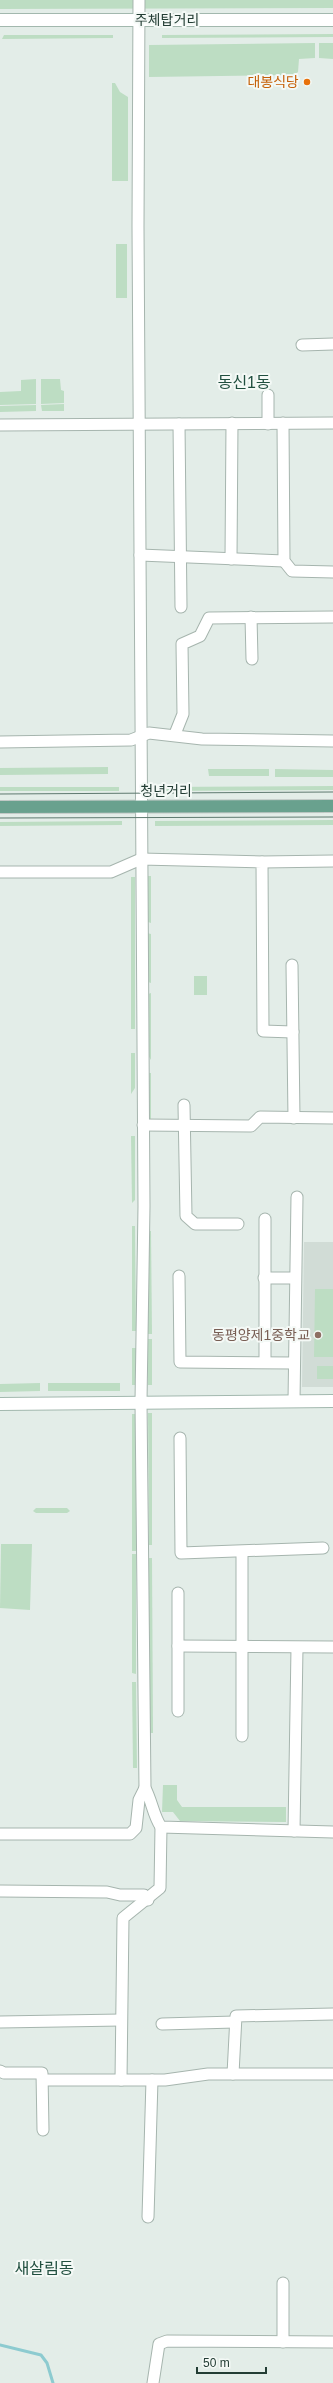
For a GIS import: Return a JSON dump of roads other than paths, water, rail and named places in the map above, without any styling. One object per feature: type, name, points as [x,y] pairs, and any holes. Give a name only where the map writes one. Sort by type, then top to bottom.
[{"type":"main road","name":"청년거리","points":[[0,806],[333,806]]},
{"type":"street","points":[[0,1834],[130,1834],[136,1828],[139,1800],[145,1788],[141,1402],[143,1125],[138,424],[139,0]]},
{"type":"street","name":"주체탑거리","points":[[0,20],[333,20]]},
{"type":"street","points":[[302,345],[333,344]]},
{"type":"street","points":[[268,395],[268,424]]},
{"type":"street","points":[[283,423],[284,561],[292,571],[333,572]]},
{"type":"street","points":[[0,425],[333,423]]},
{"type":"street","points":[[179,424],[181,607]]},
{"type":"street","points":[[231,559],[232,424]]},
{"type":"street","points":[[140,555],[284,561]]},
{"type":"street","points":[[251,617],[252,659]]},
{"type":"street","points":[[175,734],[183,714],[182,644],[200,636],[209,618],[333,617]]},
{"type":"street","points":[[0,742],[131,740],[149,733],[175,734],[202,739],[333,741]]},
{"type":"street","points":[[0,872],[111,872],[141,859],[262,862],[333,861]]},
{"type":"street","points":[[262,862],[263,1032],[293,1032]]},
{"type":"street","points":[[292,965],[294,1118]]},
{"type":"street","points":[[184,1105],[186,1216],[194,1224],[238,1224]]},
{"type":"street","points":[[143,1125],[251,1126],[260,1117],[333,1118]]},
{"type":"street","points":[[294,1401],[294,1278],[297,1198]]},
{"type":"street","points":[[265,1362],[264,1278],[266,1219]]},
{"type":"street","points":[[179,1276],[180,1362],[294,1362]]},
{"type":"street","points":[[264,1278],[294,1278]]},
{"type":"street","points":[[0,1404],[333,1401]]},
{"type":"street","points":[[180,1438],[181,1553],[323,1548]]},
{"type":"street","points":[[242,1552],[242,1736]]},
{"type":"street","points":[[178,1593],[178,1711]]},
{"type":"street","points":[[178,1646],[243,1648],[333,1647]]},
{"type":"street","points":[[294,1831],[297,1648]]},
{"type":"street","points":[[121,2080],[123,1918],[148,1900],[160,1888],[161,1827],[156,1820],[151,1799],[145,1788]]},
{"type":"street","points":[[161,1827],[333,1832]]},
{"type":"street","points":[[0,1891],[107,1892],[120,1896],[144,1895],[148,1900]]},
{"type":"street","points":[[233,2074],[236,2016],[333,2014]]},
{"type":"street","points":[[0,2022],[121,2020]]},
{"type":"street","points":[[162,2024],[235,2022]]},
{"type":"street","points":[[0,2071],[4,2073],[42,2073],[43,2130]]},
{"type":"street","points":[[42,2080],[152,2080],[233,2074],[333,2074]]},
{"type":"street","points":[[148,2217],[152,2080]]},
{"type":"street","points":[[283,2342],[284,2283]]},
{"type":"street","points":[[154,2383],[159,2344],[163,2342],[333,2342]]},
{"type":"waterway","points":[[0,2345],[41,2355],[47,2363],[53,2383]]},
{"type":"tram line","points":[[0,794],[333,792]]},
{"type":"tram line","points":[[0,818],[333,817]]},
{"type":"place","name":"대봉식당","points":[[307,82]]},
{"type":"place","name":"동평양제1중학교","points":[[318,1335]]},
{"type":"district","name":"동신1동","points":[[244,382]]},
{"type":"district","name":"새살림동","points":[[44,2268]]}]
